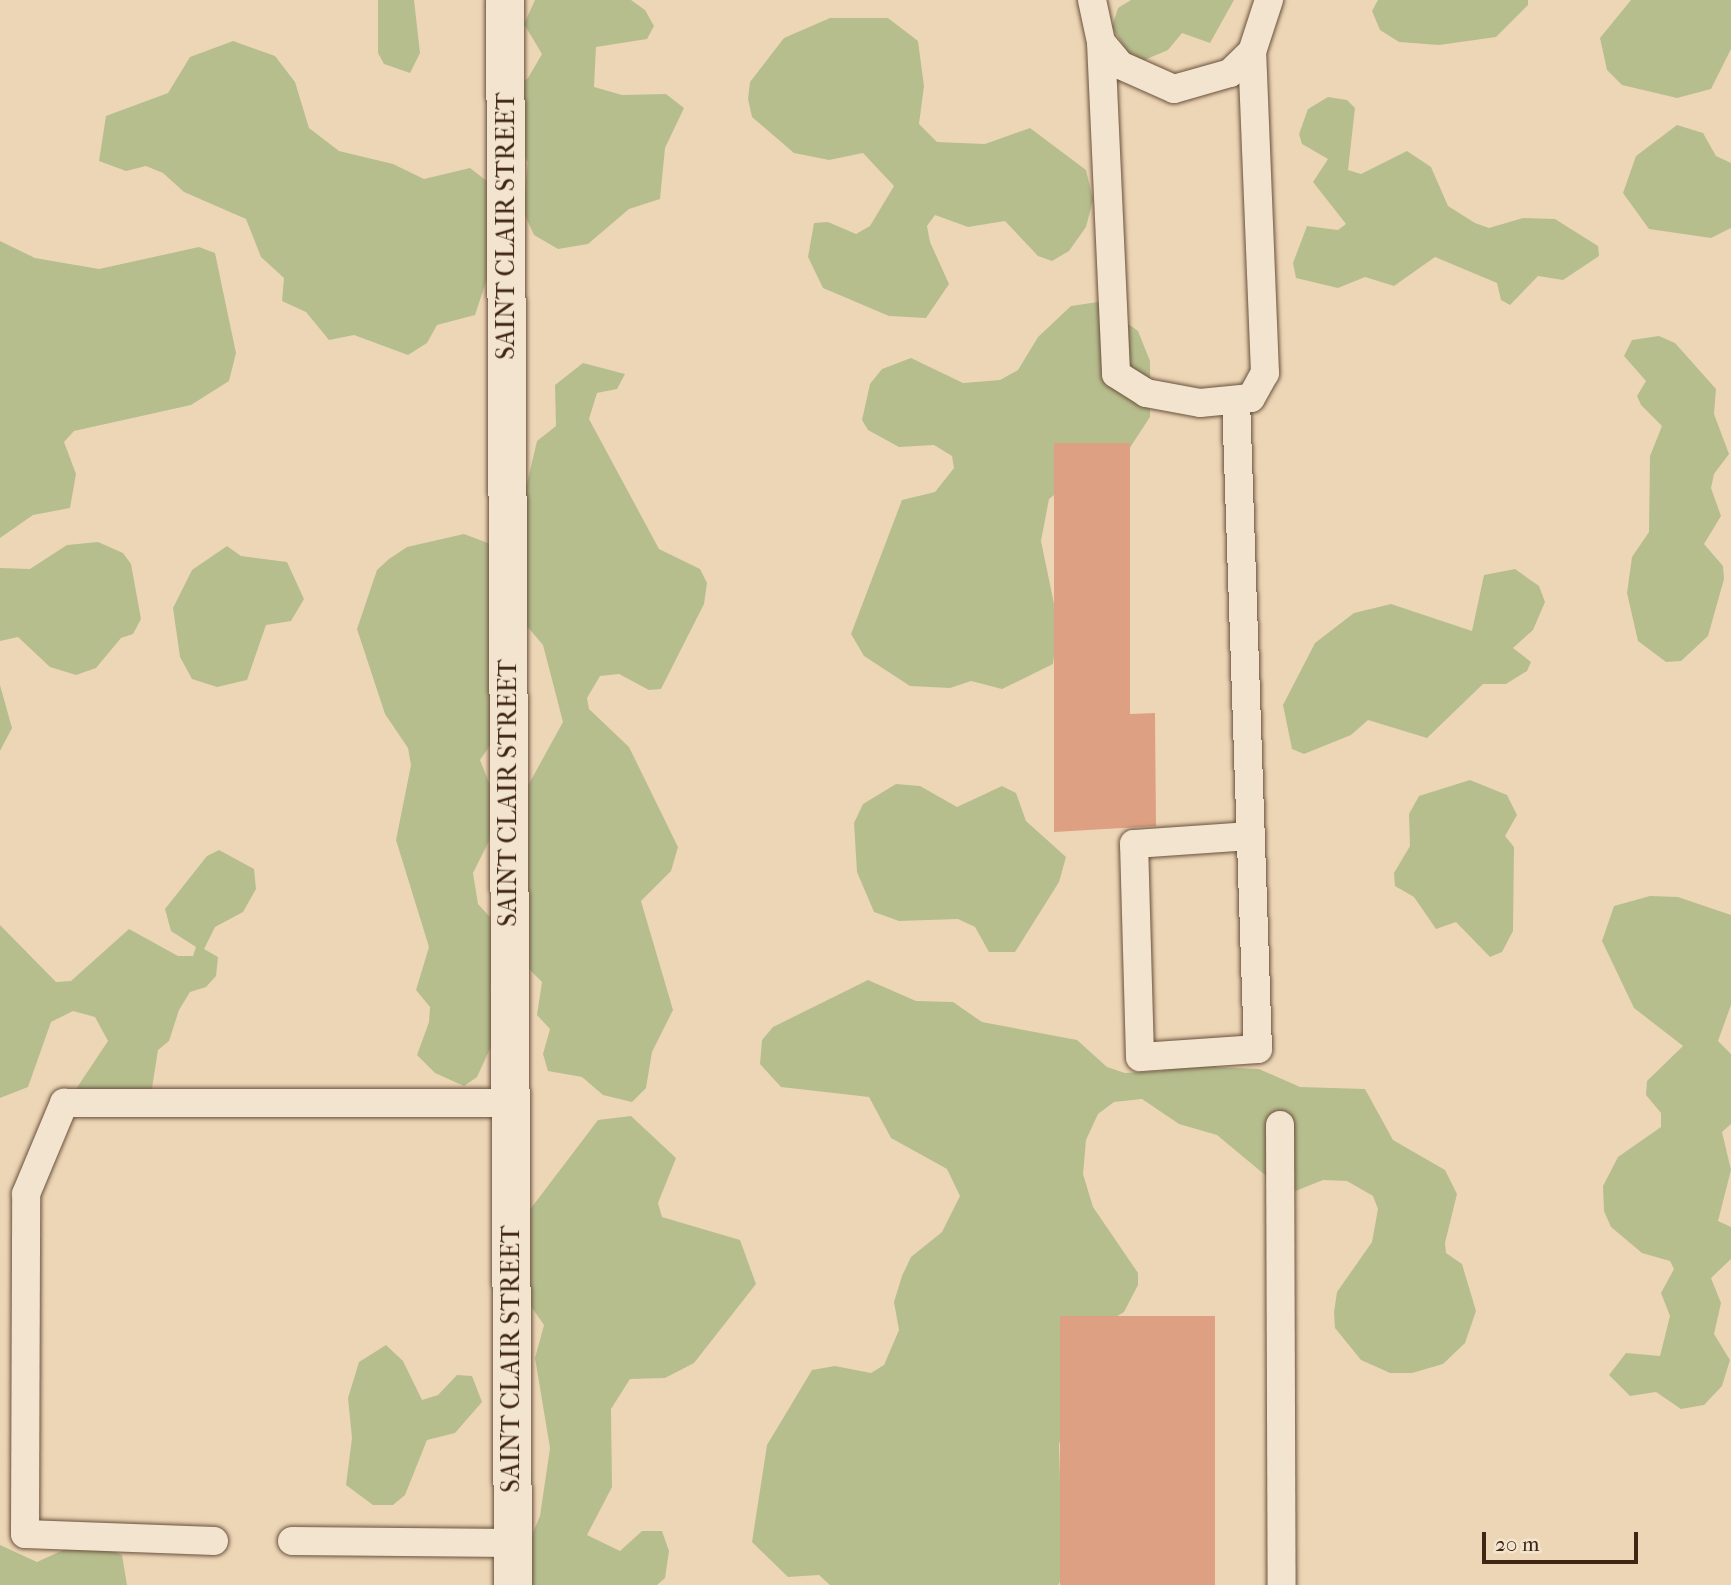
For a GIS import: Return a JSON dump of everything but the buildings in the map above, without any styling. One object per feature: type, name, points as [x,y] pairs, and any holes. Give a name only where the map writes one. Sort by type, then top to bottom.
[{"type":"street","name":"SAINT CLAIR STREET","points":[[505,0],[513,1585]]},
{"type":"lane","points":[[1091,0],[1101,42],[1116,374],[1146,393],[1200,403],[1251,398],[1265,373],[1252,52],[1269,0]]},
{"type":"lane","points":[[1101,42],[1119,65],[1174,89],[1230,73],[1252,52]]},
{"type":"lane","points":[[1236,400],[1251,836],[1258,1049],[1140,1057],[1134,844],[1251,836]]},
{"type":"lane","points":[[214,1541],[25,1534],[26,1194],[64,1103],[510,1103]]},
{"type":"lane","points":[[1280,1125],[1282,1585]]},
{"type":"lane","points":[[292,1541],[512,1543]]},
{"type":"green space","points":[[378,0],[414,0],[420,53],[410,73],[384,64],[378,53]]},
{"type":"green space","points":[[535,0],[631,0],[645,10],[654,26],[647,39],[596,47],[594,87],[622,95],[666,94],[684,108],[665,148],[660,199],[629,209],[588,244],[558,249],[534,235],[523,211],[528,162],[509,133],[506,95],[528,78],[542,54],[524,24]]},
{"type":"green space","points":[[1131,0],[1234,0],[1210,43],[1182,33],[1168,50],[1135,64],[1112,27],[1118,8]]},
{"type":"green space","points":[[1378,0],[1528,0],[1528,5],[1496,37],[1439,45],[1399,42],[1380,30],[1372,11]]},
{"type":"green space","points":[[1631,0],[1731,0],[1731,49],[1711,89],[1677,98],[1622,85],[1607,70],[1600,38]]},
{"type":"green space","points":[[830,18],[888,18],[918,41],[924,86],[919,124],[937,142],[985,144],[1030,128],[1086,170],[1093,200],[1086,227],[1069,251],[1052,261],[1038,256],[1005,221],[968,227],[935,215],[927,226],[930,242],[949,284],[926,318],[889,316],[823,288],[808,257],[814,223],[828,222],[856,234],[870,226],[894,186],[863,153],[829,160],[794,153],[752,117],[748,99],[750,82],[784,38]]},
{"type":"green space","points":[[233,41],[275,56],[295,82],[309,128],[339,151],[393,164],[424,179],[470,168],[488,182],[497,248],[475,315],[437,325],[427,343],[408,355],[354,335],[329,340],[306,312],[282,301],[284,278],[261,257],[246,219],[184,192],[163,173],[146,166],[126,171],[99,161],[106,116],[168,93],[190,57]]},
{"type":"green space","points":[[1328,97],[1347,100],[1355,108],[1348,170],[1361,174],[1407,151],[1431,167],[1448,206],[1475,223],[1489,228],[1523,218],[1555,219],[1598,246],[1599,256],[1563,280],[1538,276],[1510,305],[1501,300],[1497,283],[1435,257],[1394,286],[1365,277],[1338,288],[1296,278],[1293,263],[1307,226],[1338,230],[1346,224],[1313,182],[1328,159],[1302,144],[1299,134],[1308,109]]},
{"type":"green space","points":[[1677,125],[1703,133],[1716,156],[1731,163],[1731,228],[1711,238],[1649,229],[1623,193],[1636,156]]},
{"type":"green space","points":[[0,241],[35,258],[99,269],[199,247],[215,253],[236,353],[229,381],[191,405],[74,431],[64,442],[76,474],[70,508],[33,515],[0,538]]},
{"type":"green space","points":[[1098,302],[1138,331],[1150,361],[1150,417],[1118,466],[1072,481],[1049,499],[1041,541],[1058,623],[1053,664],[1002,689],[971,681],[950,688],[910,686],[864,656],[851,634],[902,500],[935,492],[954,468],[952,456],[934,445],[899,447],[868,430],[862,420],[870,384],[882,369],[911,358],[963,383],[1000,380],[1018,370],[1038,337],[1071,306]]},
{"type":"green space","points":[[1659,336],[1675,343],[1716,389],[1714,414],[1729,454],[1714,474],[1711,488],[1721,516],[1704,544],[1723,566],[1724,579],[1708,636],[1681,661],[1666,662],[1638,641],[1627,593],[1632,557],[1649,532],[1650,456],[1662,426],[1641,405],[1637,396],[1646,381],[1624,356],[1632,340]]},
{"type":"green space","points":[[583,363],[625,374],[617,389],[597,393],[589,419],[659,549],[700,569],[707,583],[704,604],[661,689],[649,690],[619,674],[600,676],[587,698],[589,709],[629,747],[678,847],[671,871],[641,901],[673,1010],[652,1052],[646,1088],[632,1102],[603,1095],[582,1077],[548,1071],[543,1054],[550,1029],[537,1015],[542,982],[522,962],[498,969],[490,986],[495,1038],[477,1077],[464,1086],[435,1073],[417,1055],[429,1022],[430,1007],[416,990],[429,947],[396,840],[411,765],[408,748],[385,714],[357,629],[377,570],[407,547],[464,534],[493,545],[516,530],[537,441],[556,426],[555,385]],"holes":[[[526,625],[543,645],[563,722],[525,791],[509,920],[489,916],[478,904],[473,873],[489,841],[496,800],[480,760],[507,721],[503,637],[487,632]]]},
{"type":"green space","points":[[98,542],[123,553],[131,564],[141,619],[133,634],[121,638],[96,668],[76,675],[50,667],[18,637],[0,641],[0,568],[30,569],[67,545]]},
{"type":"green space","points":[[227,546],[241,556],[287,562],[304,599],[291,621],[266,625],[247,680],[217,687],[192,679],[180,657],[173,608],[192,570]]},
{"type":"green space","points":[[1515,569],[1539,586],[1545,602],[1533,630],[1513,648],[1531,662],[1527,671],[1506,684],[1483,684],[1427,738],[1368,720],[1351,735],[1304,754],[1292,749],[1283,705],[1315,643],[1354,613],[1391,604],[1472,631],[1484,575]]},
{"type":"green space","points":[[0,685],[12,728],[0,751]]},
{"type":"green space","points":[[1470,780],[1507,795],[1517,815],[1505,836],[1514,847],[1513,931],[1502,952],[1490,957],[1456,922],[1436,929],[1414,897],[1395,886],[1394,873],[1410,846],[1409,814],[1419,796]]},
{"type":"green space","points":[[896,784],[920,786],[957,807],[1002,786],[1016,793],[1026,821],[1066,857],[1059,882],[1015,952],[989,952],[975,927],[958,919],[899,921],[874,912],[857,872],[854,823],[863,804]]},
{"type":"green space","points":[[219,850],[254,869],[256,889],[243,912],[215,927],[204,949],[218,957],[216,976],[206,987],[190,992],[179,1010],[169,1041],[158,1050],[152,1088],[126,1117],[76,1089],[108,1041],[95,1017],[73,1011],[51,1022],[28,1087],[0,1098],[0,925],[56,982],[71,981],[129,929],[178,956],[193,956],[196,947],[171,931],[165,909],[207,856]]},
{"type":"green space","points":[[1650,896],[1678,897],[1731,915],[1731,1005],[1718,1041],[1731,1054],[1731,1124],[1722,1132],[1731,1170],[1718,1221],[1731,1227],[1731,1259],[1711,1278],[1721,1303],[1714,1334],[1730,1360],[1722,1386],[1704,1405],[1681,1409],[1656,1392],[1630,1396],[1609,1375],[1626,1353],[1660,1356],[1670,1316],[1661,1293],[1674,1269],[1670,1261],[1642,1253],[1611,1227],[1604,1211],[1603,1186],[1618,1157],[1661,1127],[1661,1113],[1646,1095],[1647,1081],[1683,1046],[1634,1008],[1602,941],[1614,906]]},
{"type":"green space","points":[[868,980],[916,1001],[953,1002],[982,1022],[1077,1040],[1107,1067],[1125,1073],[1162,1071],[1188,1053],[1207,1056],[1217,1067],[1259,1069],[1300,1087],[1365,1089],[1393,1140],[1445,1170],[1457,1194],[1445,1243],[1446,1253],[1462,1264],[1476,1311],[1465,1343],[1443,1364],[1412,1373],[1390,1373],[1361,1360],[1335,1328],[1334,1312],[1337,1292],[1372,1242],[1378,1209],[1373,1196],[1347,1181],[1323,1180],[1288,1194],[1217,1135],[1179,1124],[1142,1099],[1114,1102],[1098,1114],[1086,1140],[1083,1174],[1093,1207],[1138,1273],[1138,1285],[1124,1312],[1101,1326],[1088,1382],[1059,1444],[1063,1577],[1058,1585],[830,1585],[819,1575],[788,1577],[752,1542],[767,1445],[812,1370],[835,1366],[871,1373],[884,1365],[899,1330],[894,1302],[902,1276],[911,1257],[942,1232],[960,1196],[947,1169],[891,1138],[869,1097],[781,1087],[760,1064],[762,1040],[773,1027]]},
{"type":"green space","points":[[631,1116],[676,1158],[658,1203],[662,1217],[740,1240],[756,1284],[694,1363],[665,1378],[630,1379],[611,1409],[612,1487],[587,1535],[620,1551],[642,1531],[662,1531],[669,1551],[665,1578],[657,1585],[521,1585],[519,1565],[540,1516],[550,1448],[535,1358],[544,1325],[512,1279],[519,1224],[598,1120]]},
{"type":"green space","points":[[386,1345],[403,1361],[422,1400],[438,1395],[457,1375],[472,1376],[482,1402],[455,1433],[427,1440],[405,1495],[393,1505],[373,1505],[346,1485],[352,1438],[348,1398],[359,1362]]},
{"type":"green space","points":[[85,1540],[122,1555],[127,1585],[0,1585],[0,1545],[37,1562]]}]
